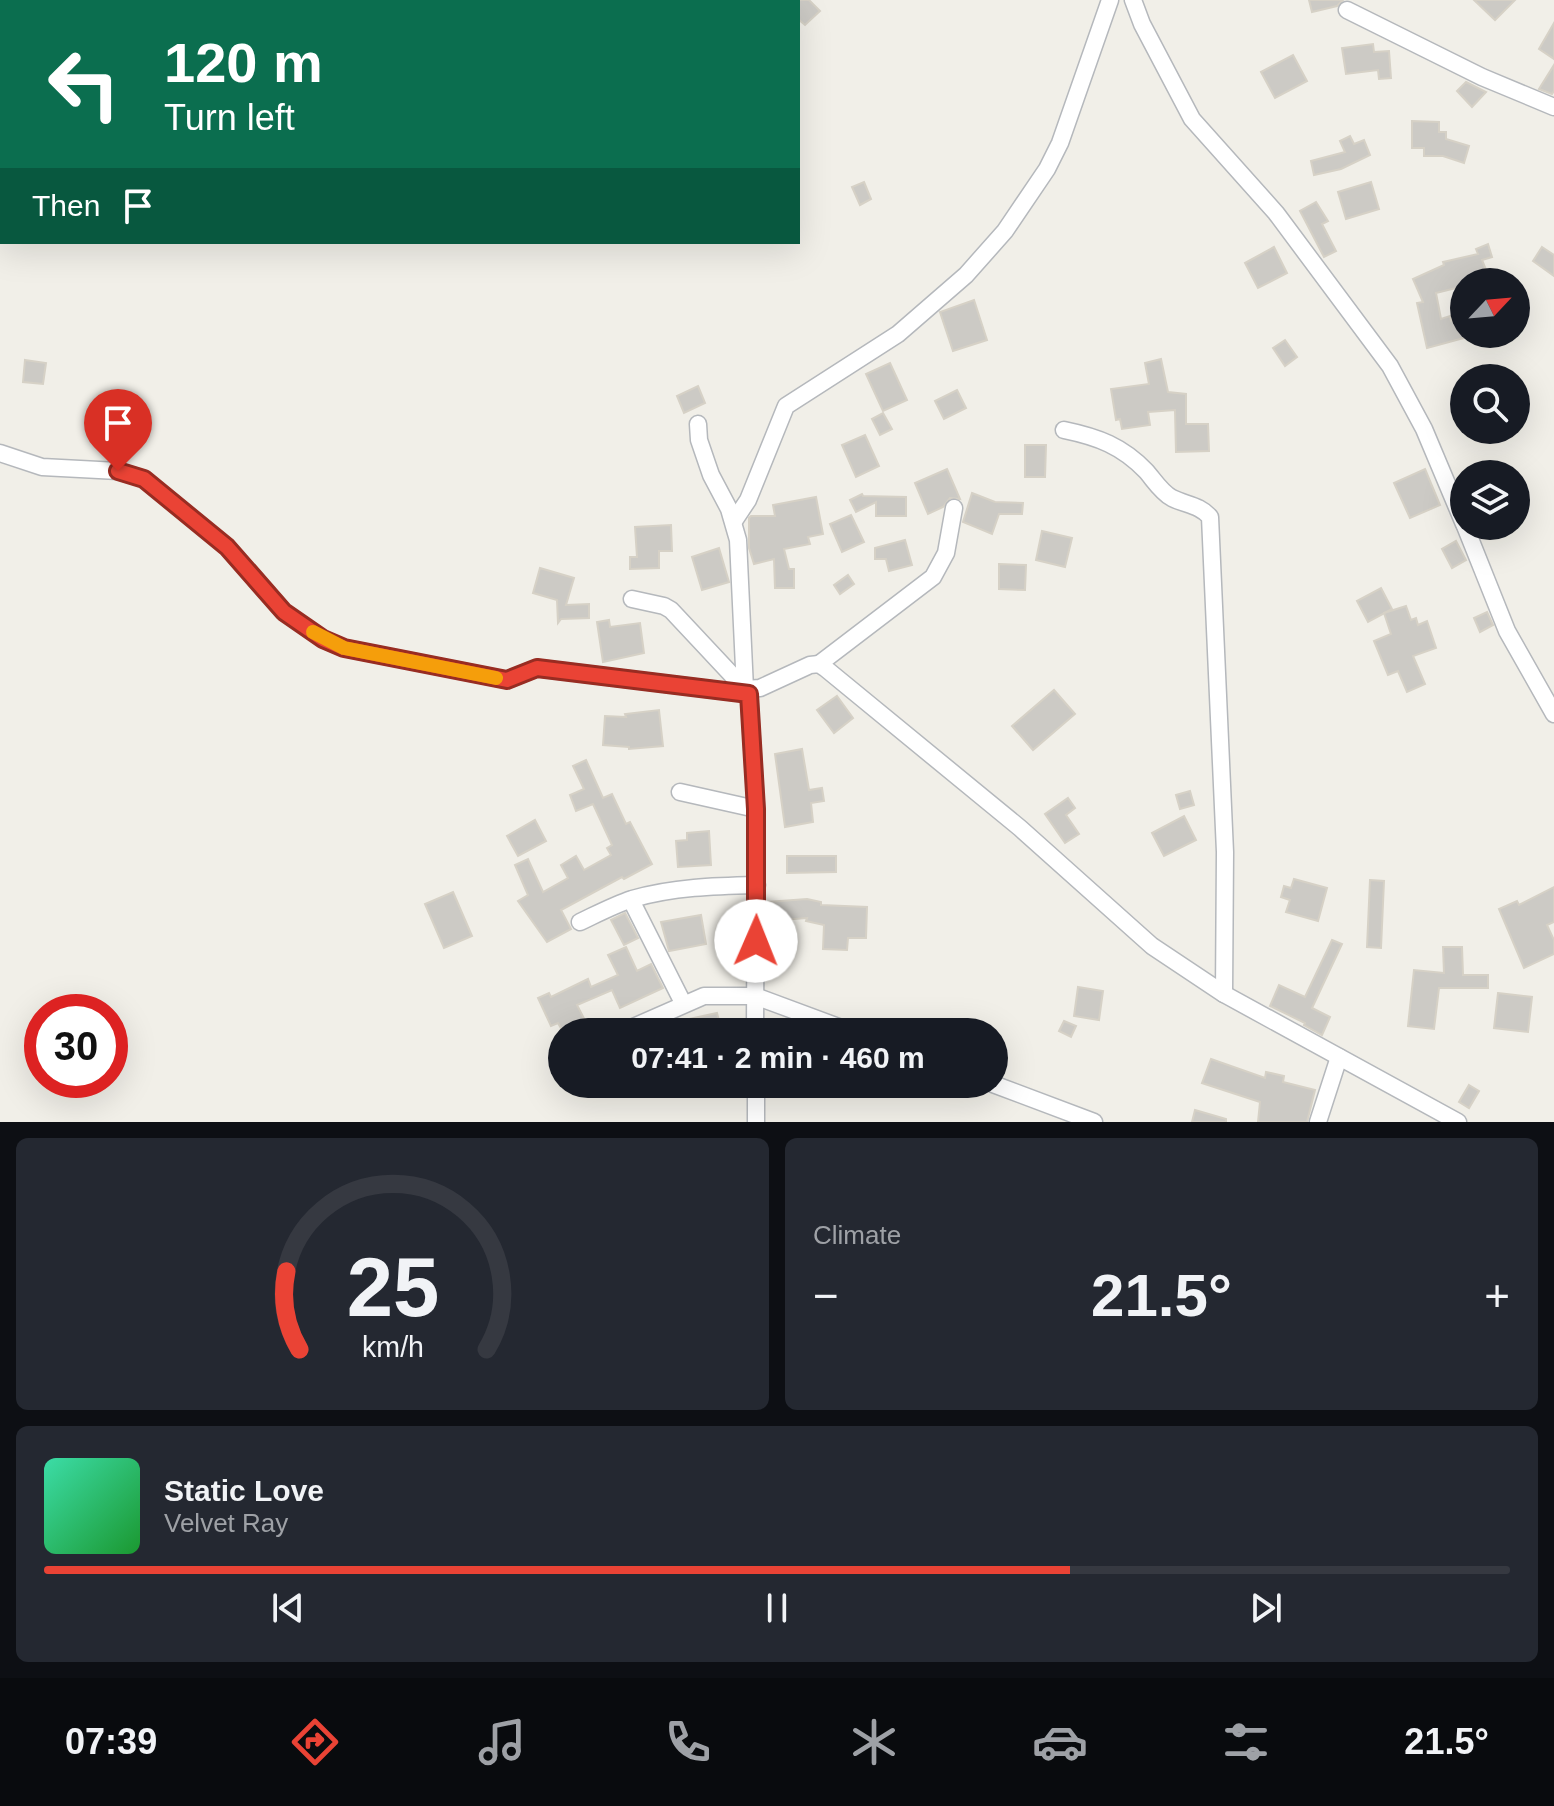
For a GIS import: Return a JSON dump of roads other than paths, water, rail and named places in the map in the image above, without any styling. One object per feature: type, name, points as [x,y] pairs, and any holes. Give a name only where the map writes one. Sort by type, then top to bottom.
[{"type":"street","points":[[734,521],[748,500],[786,406],[898,334],[966,275],[1005,231],[1047,169],[1060,143],[1110,0]]},
{"type":"street","points":[[1133,0],[1142,24],[1192,119],[1276,213],[1390,366],[1424,429],[1450,491]]},
{"type":"street","points":[[1347,10],[1482,77],[1554,107]]},
{"type":"street","points":[[698,424],[699,440],[711,475],[734,521],[738,540],[756,809],[755,1018]]},
{"type":"street","points":[[1064,430],[1100,438],[1124,451],[1164,492],[1204,510],[1210,517],[1225,852],[1224,994]]},
{"type":"street","points":[[0,453],[42,467],[118,471],[144,479],[227,547],[284,612],[323,639],[344,648],[507,680],[537,668],[747,691],[760,688],[810,665],[819,664],[933,577],[946,553],[954,508]]},
{"type":"street","points":[[1470,540],[1507,631],[1554,714]]},
{"type":"street","points":[[632,599],[671,610],[747,691]]},
{"type":"street","points":[[819,664],[1020,828],[1152,946],[1224,994],[1458,1122]]},
{"type":"street","points":[[680,792],[756,809]]},
{"type":"street","points":[[580,922],[631,900],[693,887],[757,885]]},
{"type":"street","points":[[631,900],[683,1003]]},
{"type":"street","points":[[651,1018],[704,996],[755,996],[814,1018]]},
{"type":"street","points":[[1318,1122],[1339,1057]]},
{"type":"street","points":[[1008,1090],[1094,1122]]},
{"type":"street","points":[[756,1098],[756,1122]]}]
